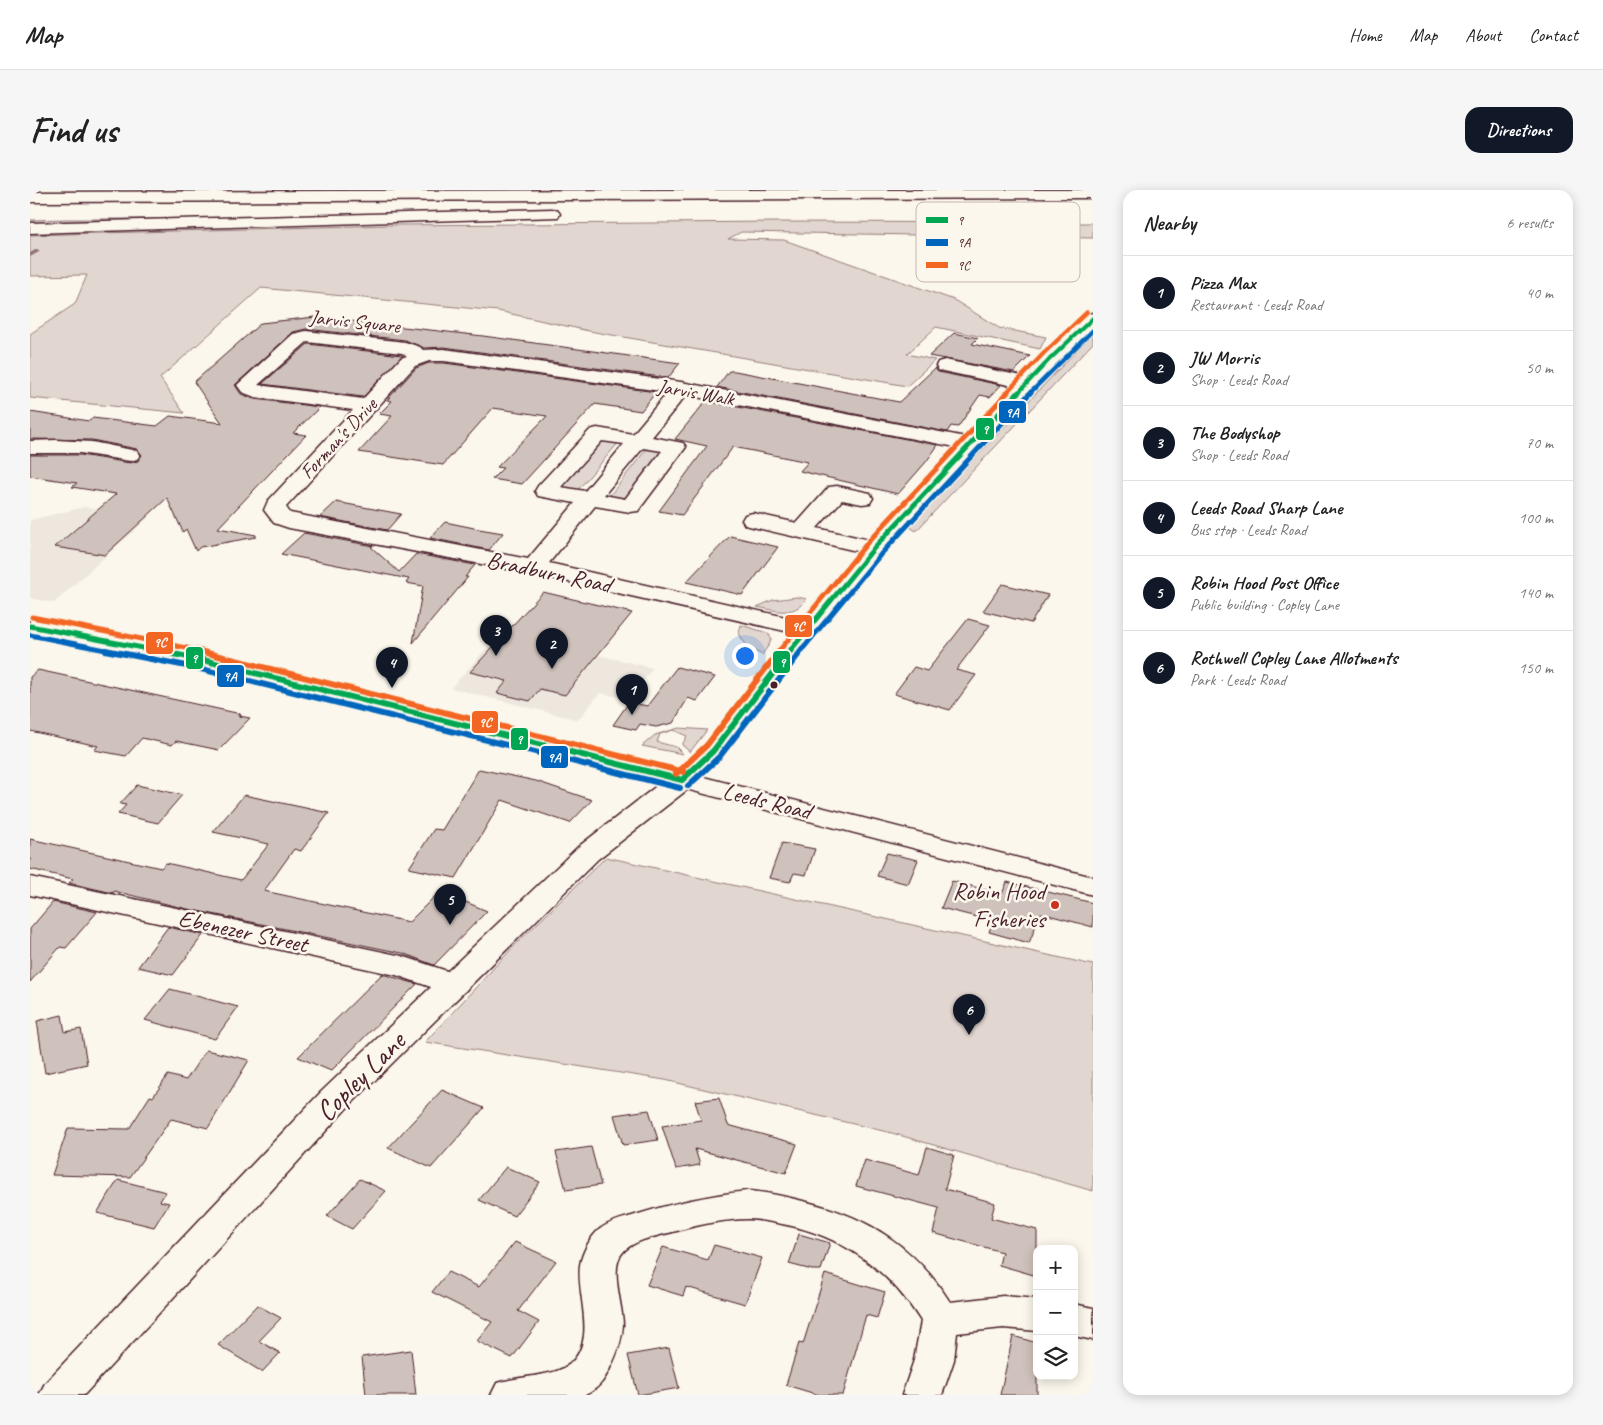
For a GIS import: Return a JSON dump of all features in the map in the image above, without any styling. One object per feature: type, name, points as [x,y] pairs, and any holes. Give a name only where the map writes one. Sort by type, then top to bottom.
[{"type":"main road","points":[[30,198],[1093,194]]},
{"type":"main road","points":[[30,213],[572,214]]},
{"type":"main road","points":[[30,228],[552,214]]},
{"type":"main road","name":"Copley Lane","points":[[59,1395],[333,1101],[588,853],[682,780],[713,751],[807,629],[874,548],[1027,383],[1093,318]]},
{"type":"main road","name":"Jarvis Square","points":[[368,406],[255,391],[247,385],[299,338],[306,336],[404,348],[413,351],[419,356]]},
{"type":"main road","name":"Jarvis Walk","points":[[419,356],[444,355],[681,388],[971,444]]},
{"type":"main road","name":"Forman's Drive","points":[[289,521],[277,514],[276,506],[408,362],[419,356]]},
{"type":"main road","points":[[945,366],[979,365],[1027,383]]},
{"type":"main road","points":[[534,567],[681,388]]},
{"type":"main road","points":[[597,434],[637,440],[676,447],[630,506],[546,491],[597,434]]},
{"type":"main road","points":[[30,447],[57,445],[89,446],[130,455]]},
{"type":"main road","points":[[802,531],[837,492],[862,498]]},
{"type":"main road","points":[[753,520],[874,548]]},
{"type":"main road","name":"Bradburn Road","points":[[289,521],[534,567],[807,629]]},
{"type":"main road","name":"Leeds Road","points":[[30,626],[199,659],[682,780],[1093,886]]},
{"type":"main road","name":"Ebenezer Street","points":[[30,886],[402,966],[454,984]]},
{"type":"main road","points":[[512,1395],[528,1394],[560,1387],[586,1375],[602,1343],[603,1311],[597,1271],[601,1253],[614,1238],[637,1229],[700,1211],[750,1205],[795,1212],[837,1224],[877,1247],[915,1282],[940,1319],[934,1360],[922,1395]]},
{"type":"main road","points":[[940,1319],[1003,1312],[1033,1315]]},
{"type":"main road","points":[[1078,1321],[1093,1324]]},
{"type":"shaded area","points":[[209,219],[30,224],[30,220]]},
{"type":"shaded area","points":[[916,222],[916,235],[741,232],[728,239],[784,240],[954,300],[999,328],[1046,337],[1040,349],[936,327],[907,354],[935,360],[907,386],[589,331],[498,311],[261,288],[160,378],[184,413],[30,398],[30,334],[75,304],[87,275],[30,276],[30,235],[392,225]]},
{"type":"shaded area","points":[[1080,223],[1093,223],[1093,238],[1080,238]]},
{"type":"shaded area","points":[[1093,333],[1093,343],[916,531],[910,527]]},
{"type":"shaded area","points":[[600,437],[620,441],[576,492],[555,489]]},
{"type":"shaded area","points":[[649,446],[668,449],[627,502],[607,499]]},
{"type":"shaded area","points":[[84,507],[149,517],[54,603],[30,598],[30,520]]},
{"type":"shaded area","points":[[797,597],[807,599],[801,605],[790,610],[779,611],[757,607],[773,600]]},
{"type":"shaded area","points":[[741,625],[768,633],[771,638],[770,643],[762,655],[751,649],[743,641],[739,633]]},
{"type":"shaded area","points":[[501,632],[653,668],[629,699],[600,693],[578,720],[451,688]]},
{"type":"shaded area","points":[[679,728],[707,730],[690,752],[682,745],[687,736],[673,730],[660,734],[657,742],[676,747],[683,754],[642,746],[655,735]]},
{"type":"shaded area","points":[[606,857],[1093,965],[1093,1191],[892,1133],[665,1080],[425,1042],[517,943]]},
{"type":"building","points":[[315,317],[483,336],[680,363],[668,378],[444,347],[424,348],[405,340],[306,329],[293,332],[235,385],[241,394],[254,399],[320,407],[293,433],[306,435],[218,528],[256,535],[256,537],[200,547],[196,551],[186,529],[183,532],[167,498],[105,555],[55,547],[116,494],[72,487],[77,483],[30,476],[30,455],[80,455],[130,463],[138,461],[142,455],[137,449],[92,440],[30,439],[30,412],[89,421],[93,418],[157,426],[170,416],[222,423],[194,382],[261,323]]},
{"type":"building","points":[[954,333],[978,338],[972,344],[1030,356],[1014,372],[929,356]]},
{"type":"building","points":[[308,344],[403,356],[363,397],[262,384]]},
{"type":"building","points":[[429,363],[444,363],[656,392],[641,411],[595,404],[522,484],[492,479],[503,468],[497,467],[547,416],[493,408],[443,465],[359,452],[392,416],[379,414],[392,401],[387,400],[416,368]]},
{"type":"building","points":[[935,368],[938,372],[1001,385],[990,397],[980,395],[958,427],[951,426],[947,432],[717,387],[729,371],[735,371],[899,402]]},
{"type":"building","points":[[706,401],[938,445],[898,494],[800,471],[808,462],[733,447],[682,515],[659,511],[707,446],[675,439]]},
{"type":"building","points":[[336,502],[401,514],[387,530],[320,517]]},
{"type":"building","points":[[445,522],[503,533],[489,550],[430,538]]},
{"type":"building","points":[[304,533],[373,546],[371,547],[399,572],[416,554],[475,565],[465,577],[468,577],[413,643],[423,586],[406,583],[409,579],[281,554]]},
{"type":"building","points":[[730,536],[778,547],[742,595],[686,582]]},
{"type":"building","points":[[1002,584],[1048,595],[1031,623],[983,611]]},
{"type":"building","points":[[543,592],[632,613],[565,695],[540,689],[530,701],[497,693],[507,681],[470,672]]},
{"type":"building","points":[[968,619],[990,625],[956,670],[976,675],[950,710],[894,694],[914,667],[927,671]]},
{"type":"building","points":[[677,667],[715,677],[697,701],[688,698],[673,723],[656,727],[640,724],[636,730],[613,725],[629,702],[647,706]]},
{"type":"building","points":[[38,670],[241,714],[239,716],[250,718],[219,750],[176,741],[172,745],[142,738],[126,756],[94,750],[98,746],[30,731],[30,677]]},
{"type":"building","points":[[479,769],[536,781],[592,800],[570,823],[502,800],[456,878],[409,868],[434,829],[442,830]]},
{"type":"building","points":[[137,785],[182,795],[158,823],[118,814],[126,805],[120,804]]},
{"type":"building","points":[[244,795],[329,813],[301,851],[294,849],[264,891],[409,922],[440,891],[487,911],[434,965],[402,953],[69,883],[73,879],[30,869],[30,839],[161,868],[166,863],[241,880],[269,844],[213,832]]},
{"type":"building","points":[[782,843],[815,849],[806,875],[794,873],[790,882],[769,878]]},
{"type":"building","points":[[887,853],[918,860],[908,884],[877,876]]},
{"type":"building","points":[[952,881],[1002,894],[1007,882],[1093,903],[1093,927],[1041,913],[1029,943],[989,932],[993,921],[941,908]]},
{"type":"building","points":[[53,902],[97,912],[66,948],[60,947],[30,982],[30,929]]},
{"type":"building","points":[[168,927],[203,935],[173,975],[138,967]]},
{"type":"building","points":[[382,974],[417,984],[331,1071],[298,1057]]},
{"type":"building","points":[[170,989],[238,1007],[215,1039],[145,1020]]},
{"type":"building","points":[[62,1015],[65,1032],[81,1029],[87,1064],[45,1073],[37,1021]]},
{"type":"building","points":[[206,1050],[249,1060],[208,1128],[171,1119],[130,1177],[52,1175],[68,1128],[129,1129],[150,1096],[153,1097],[168,1075],[186,1080]]},
{"type":"building","points":[[442,1090],[484,1108],[431,1168],[388,1148]]},
{"type":"building","points":[[719,1098],[728,1125],[797,1144],[786,1173],[695,1149],[700,1165],[676,1169],[662,1126],[701,1120],[695,1101]]},
{"type":"building","points":[[649,1110],[658,1140],[623,1145],[614,1115]]},
{"type":"building","points":[[591,1147],[601,1185],[566,1190],[556,1152]]},
{"type":"building","points":[[927,1147],[954,1155],[945,1189],[995,1203],[991,1218],[1037,1230],[1037,1245],[1033,1245],[1033,1275],[999,1265],[1002,1252],[933,1233],[939,1208],[856,1186],[865,1160],[919,1175]]},
{"type":"building","points":[[506,1167],[540,1182],[514,1216],[479,1200]]},
{"type":"building","points":[[360,1179],[386,1191],[352,1229],[327,1216]]},
{"type":"building","points":[[118,1180],[166,1192],[160,1201],[169,1203],[154,1227],[97,1213]]},
{"type":"building","points":[[799,1234],[830,1243],[821,1270],[812,1270],[789,1264]]},
{"type":"building","points":[[515,1242],[556,1261],[518,1311],[539,1322],[512,1358],[477,1341],[492,1322],[432,1292],[448,1272],[479,1287]]},
{"type":"building","points":[[714,1245],[762,1258],[745,1304],[686,1287],[683,1296],[647,1285],[663,1247],[708,1260]]},
{"type":"building","points":[[825,1274],[885,1292],[877,1318],[866,1315],[843,1395],[819,1395],[786,1385],[799,1343],[803,1344]]},
{"type":"building","points":[[257,1305],[281,1318],[259,1341],[280,1353],[262,1372],[218,1345]]},
{"type":"building","points":[[1013,1336],[1033,1342],[1033,1380],[1037,1380],[1037,1395],[1000,1395]]},
{"type":"building","points":[[669,1348],[679,1388],[638,1395],[628,1355]]},
{"type":"building","points":[[411,1350],[416,1395],[366,1395],[362,1357]]},
{"type":"waterway","points":[[30,255],[37,251]]},
{"type":"transit line","name":"9C","points":[[676,774],[707,745],[800,624],[868,542],[1044,353],[1087,312]]},
{"type":"transit line","name":"9","points":[[682,780],[713,751],[807,629],[874,548],[1050,359],[1093,318]]},
{"type":"transit line","name":"9A","points":[[688,786],[720,756],[814,634],[881,554],[1056,365],[1093,330]]},
{"type":"transit line","name":"9C","points":[[32,617],[201,651],[684,772]]},
{"type":"transit line","name":"9","points":[[30,626],[199,659],[682,780]]},
{"type":"transit line","name":"9A","points":[[30,635],[197,668],[680,788]]},
{"type":"place","name":"The Bodyshop","points":[[496,656]]},
{"type":"place","name":"JW Morris","points":[[552,669]]},
{"type":"place","name":"Leeds Road Sharp Lane","points":[[392,688]]},
{"type":"place","name":"Pizza Max","points":[[632,715]]},
{"type":"place","name":"Robin Hood Fisheries","points":[[1055,905]]},
{"type":"place","name":"Robin Hood Post Office","points":[[450,925]]},
{"type":"place","name":"Rothwell Copley Lane Allotments","points":[[969,1035]]}]
